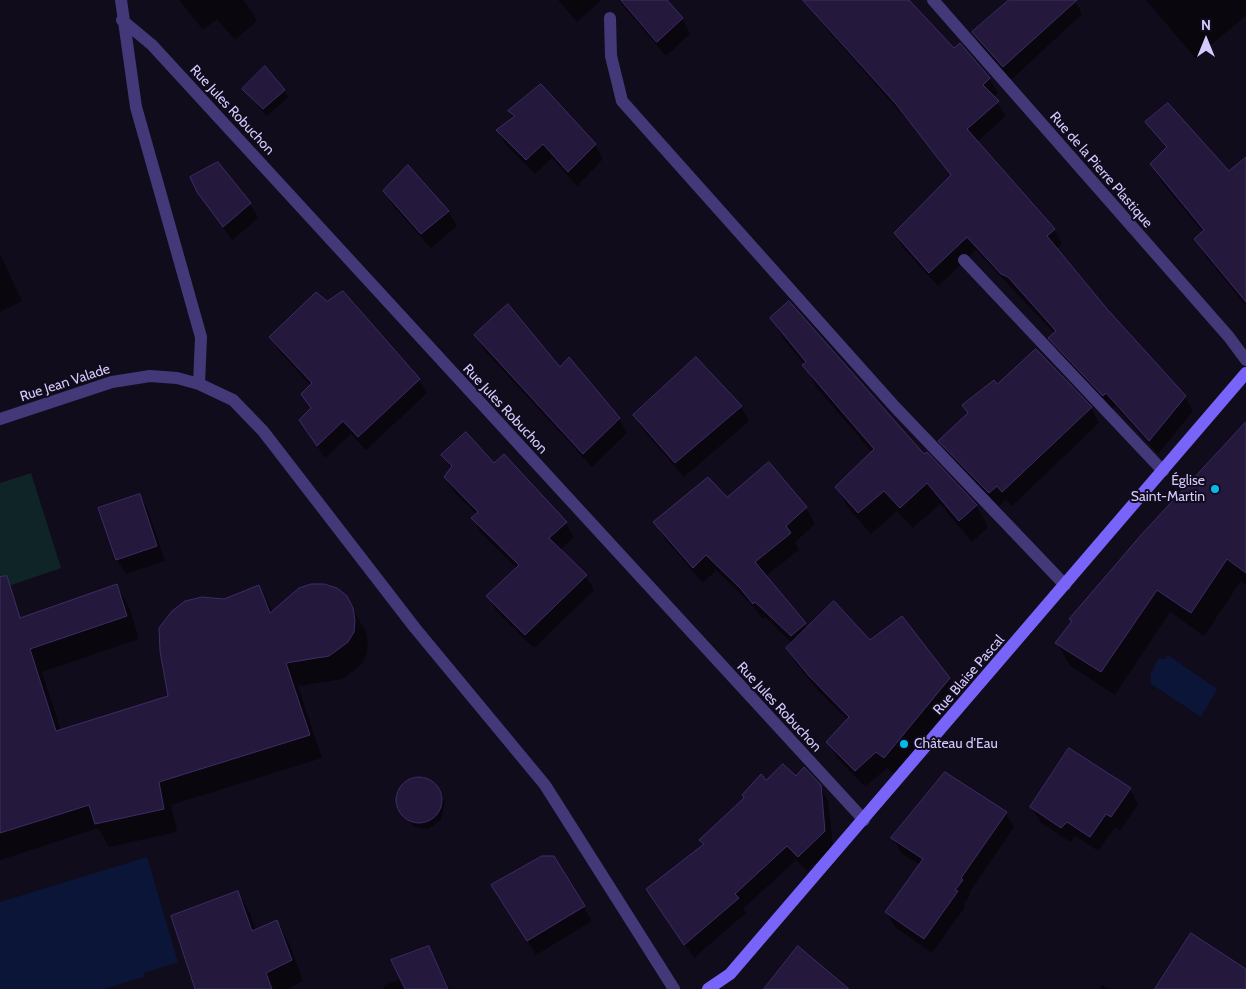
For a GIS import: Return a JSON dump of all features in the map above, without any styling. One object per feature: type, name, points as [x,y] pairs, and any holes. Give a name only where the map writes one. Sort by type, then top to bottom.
[{"type":"street","points":[[120,0],[136,107],[201,337],[199,384]]},
{"type":"street","name":"Rue de la Pierre Plastique","points":[[932,0],[1229,337],[1246,360]]},
{"type":"street","points":[[610,18],[611,56],[622,101],[895,406],[1065,585]]},
{"type":"street","name":"Rue Jules Robuchon","points":[[122,20],[152,46],[864,820]]},
{"type":"street","points":[[964,260],[1163,471]]},
{"type":"street","name":"Rue Blaise Pascal","points":[[708,989],[730,974],[1246,373]]},
{"type":"street","name":"Rue Jean Valade","points":[[0,419],[112,382],[150,376],[177,378],[199,384],[233,400],[263,431],[415,628],[545,784],[674,989]]},
{"type":"green space","points":[[31,473],[61,568],[0,589],[0,483]]},
{"type":"water","points":[[1168,655],[1217,689],[1201,717],[1151,684],[1151,674],[1158,659],[1165,659]]},
{"type":"water","points":[[147,857],[178,962],[144,973],[144,977],[103,989],[0,989],[0,902]]},
{"type":"building","points":[[621,0],[667,0],[683,18],[657,42]]},
{"type":"building","points":[[803,0],[909,0],[954,48],[960,43],[990,78],[983,85],[999,101],[967,129],[1055,229],[1047,236],[1107,309],[1186,396],[1149,441],[1106,393],[1103,396],[1048,338],[1056,331],[1008,277],[1001,274],[967,237],[929,273],[894,233],[951,175],[895,103]]},
{"type":"building","points":[[1009,0],[1077,0],[1003,67],[972,32]]},
{"type":"building","points":[[265,66],[285,90],[263,109],[242,89]]},
{"type":"building","points":[[541,84],[596,144],[568,172],[543,144],[526,160],[496,130],[515,116],[508,111]]},
{"type":"building","points":[[1168,103],[1229,171],[1246,157],[1246,302],[1194,239],[1204,230],[1150,164],[1167,147],[1145,122]]},
{"type":"building","points":[[218,162],[251,203],[223,227],[197,192],[190,177]]},
{"type":"building","points":[[408,165],[449,211],[421,234],[383,191]]},
{"type":"building","points":[[343,291],[420,379],[358,437],[343,421],[317,446],[299,420],[311,408],[301,394],[312,383],[269,337],[316,292],[327,301]]},
{"type":"building","points":[[789,301],[924,454],[927,452],[977,505],[959,521],[927,483],[900,508],[884,491],[858,513],[835,487],[874,449],[802,365],[806,362],[770,318]]},
{"type":"building","points":[[508,304],[560,367],[569,357],[620,418],[583,454],[474,335]]},
{"type":"building","points":[[1036,349],[1092,407],[1002,492],[997,486],[989,493],[938,441],[968,413],[962,405],[994,380],[997,384]]},
{"type":"building","points":[[696,357],[742,406],[675,463],[633,415]]},
{"type":"building","points":[[1246,422],[1246,573],[1227,559],[1191,613],[1157,590],[1101,672],[1055,643],[1072,621],[1069,619],[1142,534]]},
{"type":"building","points":[[466,432],[494,463],[504,454],[567,522],[549,538],[587,575],[525,635],[486,596],[519,565],[471,518],[478,512],[444,477],[452,466],[441,455]]},
{"type":"building","points":[[769,462],[807,507],[786,526],[791,533],[755,562],[806,623],[791,636],[755,602],[753,604],[740,588],[706,555],[693,568],[653,522],[708,477],[727,497]]},
{"type":"building","points":[[140,494],[157,546],[116,560],[98,508]]},
{"type":"building","points":[[7,576],[20,618],[117,584],[127,616],[30,649],[56,731],[168,696],[160,651],[159,628],[172,611],[185,601],[202,597],[224,599],[259,585],[270,613],[299,588],[311,584],[324,584],[337,588],[347,596],[353,608],[354,632],[348,642],[329,656],[286,663],[310,735],[159,782],[164,809],[95,824],[89,805],[0,833],[0,577]]},
{"type":"building","points":[[834,601],[870,640],[902,616],[950,678],[884,758],[876,752],[855,771],[826,742],[849,717],[809,676],[786,648]]},
{"type":"building","points":[[1069,748],[1131,788],[1111,817],[1106,814],[1090,837],[1067,822],[1061,828],[1030,807]]},
{"type":"building","points":[[783,764],[796,776],[804,767],[821,785],[825,831],[798,857],[787,846],[735,894],[739,898],[684,945],[646,889],[704,844],[699,840],[744,798],[742,795],[761,774],[766,780]]},
{"type":"building","points":[[945,772],[1007,812],[961,878],[963,880],[955,890],[958,891],[924,939],[885,912],[923,859],[891,838]]},
{"type":"building","points":[[419,777],[432,781],[438,787],[442,800],[438,813],[432,819],[419,823],[406,819],[400,813],[396,800],[400,787],[406,781]]},
{"type":"building","points":[[542,856],[554,856],[585,906],[527,941],[491,885]]},
{"type":"building","points":[[238,891],[252,931],[277,920],[292,960],[266,973],[272,989],[195,989],[171,916]]},
{"type":"building","points":[[1191,933],[1246,969],[1246,989],[1155,989]]},
{"type":"building","points":[[429,946],[448,989],[405,989],[391,960]]},
{"type":"building","points":[[798,946],[849,989],[764,989]]},
{"type":"place","name":"Église Saint-Martin","points":[[1215,489]]},
{"type":"place","name":"Château d'Eau","points":[[904,744]]}]
